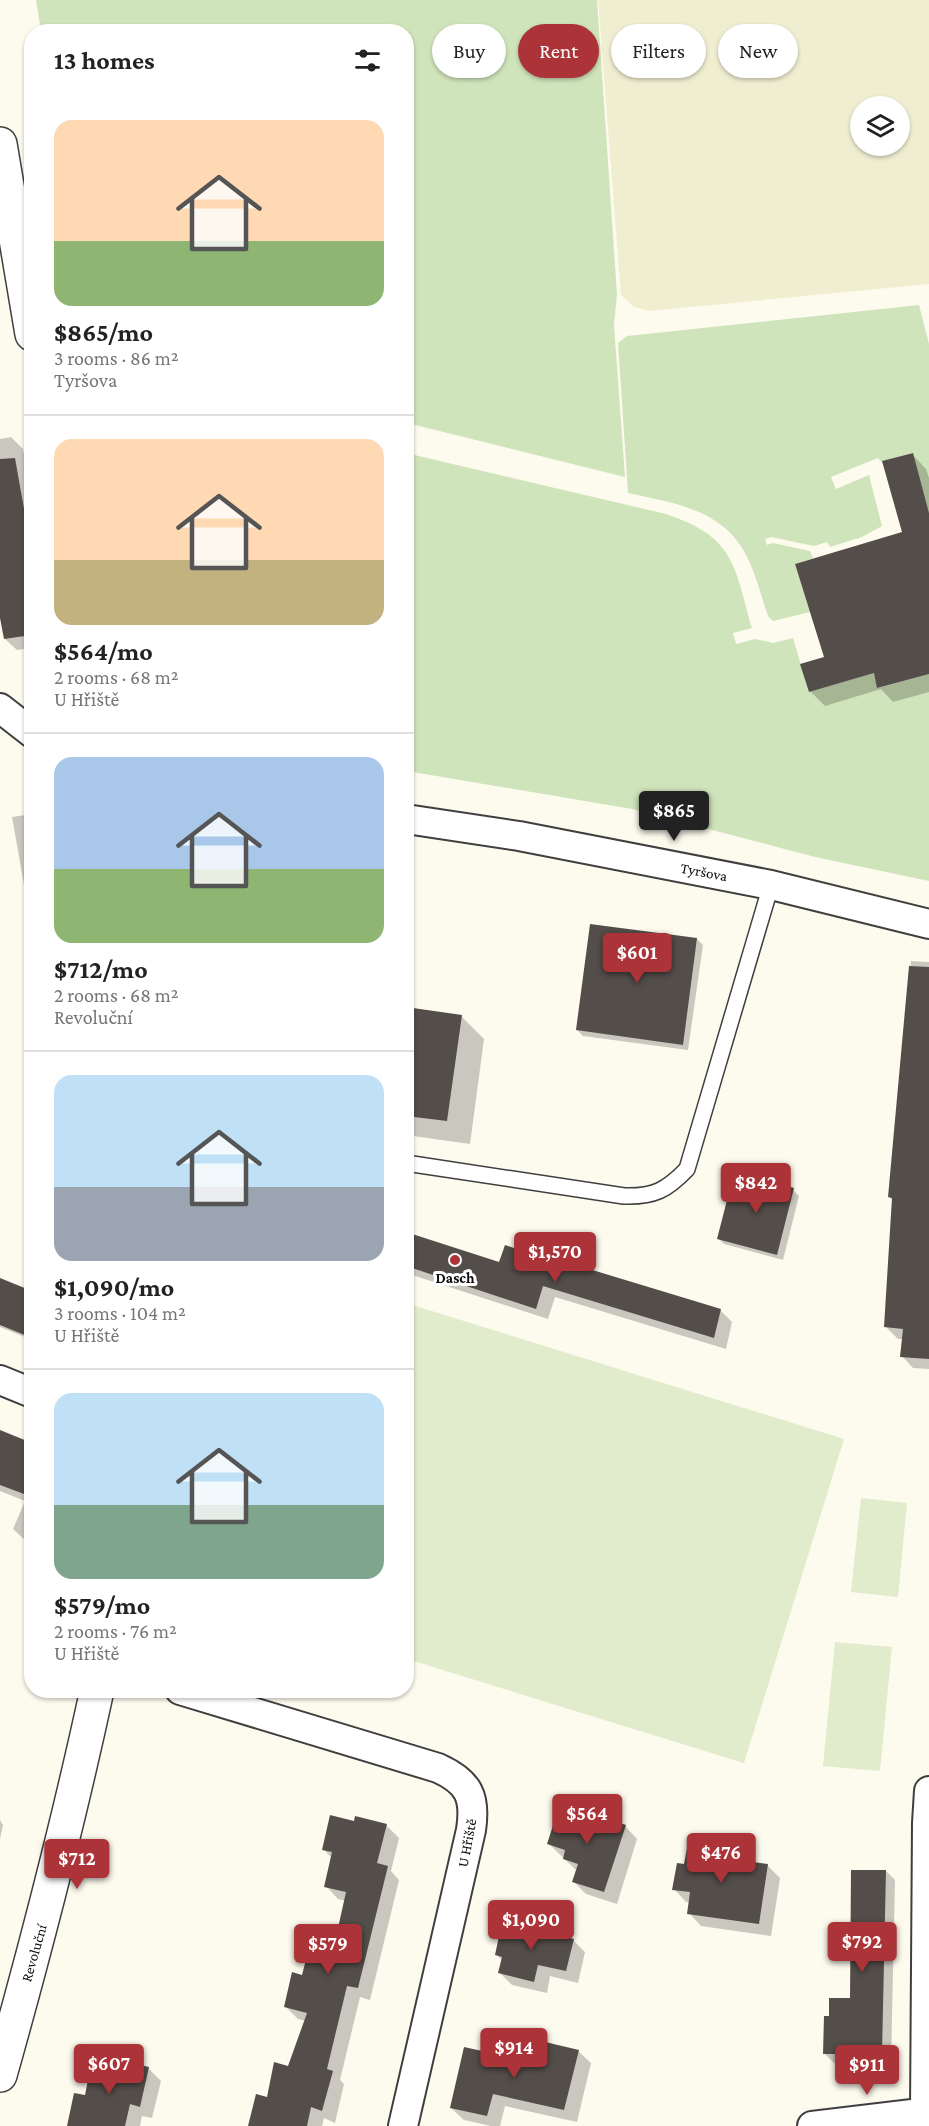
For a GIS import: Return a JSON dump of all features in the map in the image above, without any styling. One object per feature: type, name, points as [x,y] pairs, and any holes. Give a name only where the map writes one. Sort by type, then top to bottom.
[{"type":"street","points":[[0,144],[24,286]]},
{"type":"street","points":[[0,708],[24,727]]},
{"type":"street","name":"Tyršova","points":[[414,820],[519,836],[771,885],[929,924]]},
{"type":"street","points":[[0,1380],[24,1389]]},
{"type":"street","name":"Revoluční","points":[[0,2075],[51,1893],[95,1698]]},
{"type":"street","name":"U Hřiště","points":[[206,1698],[438,1768],[462,1782],[469,1792],[473,1803],[471,1830],[403,2126]]},
{"type":"street","points":[[812,2126],[927,2112],[927,1823],[929,1791]]},
{"type":"lane","points":[[414,1164],[624,1196],[642,1196],[661,1191],[674,1182],[687,1168],[771,885]]},
{"type":"shaded area","points":[[598,0],[929,0],[929,284],[649,311],[634,307],[621,295]]},
{"type":"green space","points":[[36,0],[597,0],[599,24],[518,24],[518,78],[599,78],[599,30],[617,295],[614,325],[625,477],[414,425],[414,24],[40,24]]},
{"type":"green space","points":[[919,305],[929,344],[929,513],[912,453],[881,462],[878,458],[831,477],[836,489],[869,475],[882,526],[862,537],[830,547],[827,542],[814,546],[771,537],[765,539],[767,545],[773,543],[810,551],[813,558],[795,564],[810,612],[773,621],[768,616],[756,577],[746,555],[724,527],[695,510],[628,493],[618,343],[627,336]]},
{"type":"green space","points":[[414,455],[666,514],[706,533],[728,556],[741,587],[752,628],[733,633],[736,644],[755,639],[773,643],[793,638],[809,692],[874,673],[878,688],[929,674],[929,881],[815,857],[632,809],[414,772]]},
{"type":"green space","points":[[414,1305],[844,1439],[744,1763],[414,1661]]},
{"type":"green space","points":[[861,1498],[907,1503],[898,1597],[851,1592]]},
{"type":"green space","points":[[835,1642],[892,1647],[880,1771],[823,1766]]},
{"type":"building","points":[[913,453],[929,513],[929,674],[877,688],[874,673],[809,692],[800,664],[824,657],[795,564],[902,532],[882,461]]},
{"type":"building","points":[[15,458],[24,509],[24,636],[4,639],[0,618],[0,459]]},
{"type":"building","points":[[590,924],[697,938],[683,1045],[576,1030]]},
{"type":"building","points":[[909,966],[929,967],[929,1359],[900,1357],[903,1329],[884,1327],[892,1198],[888,1197]]},
{"type":"building","points":[[414,1008],[462,1015],[447,1121],[414,1117]]},
{"type":"building","points":[[734,1173],[794,1188],[777,1255],[717,1239]]},
{"type":"building","points":[[414,1235],[499,1262],[505,1245],[721,1309],[714,1338],[543,1286],[536,1309],[414,1269]]},
{"type":"building","points":[[0,1278],[24,1288],[24,1335],[0,1325]]},
{"type":"building","points":[[0,1430],[24,1440],[24,1494],[0,1485]]},
{"type":"building","points":[[560,1804],[626,1825],[604,1892],[572,1882],[578,1864],[563,1859],[565,1850],[547,1844]]},
{"type":"building","points":[[330,1815],[354,1821],[355,1816],[387,1824],[377,1863],[388,1866],[358,1988],[347,1986],[327,2069],[333,2071],[322,2111],[311,2107],[307,2126],[248,2126],[256,2094],[267,2097],[274,2062],[288,2066],[307,2013],[284,2007],[292,1972],[302,1975],[311,1940],[334,1946],[346,1892],[324,1887],[332,1852],[322,1850]]},
{"type":"building","points":[[688,1843],[732,1850],[730,1859],[768,1864],[759,1924],[687,1914],[690,1892],[672,1890],[677,1863],[684,1864]]},
{"type":"building","points":[[851,1870],[886,1870],[882,2054],[823,2054],[824,2016],[829,2016],[829,1998],[850,1998]]},
{"type":"building","points":[[502,1922],[574,1939],[566,1971],[538,1965],[534,1982],[498,1973],[502,1957],[495,1955]]},
{"type":"building","points":[[541,2041],[579,2050],[564,2110],[493,2094],[487,2116],[450,2108],[464,2047],[536,2063]]},
{"type":"building","points":[[92,2060],[116,2065],[117,2060],[149,2067],[140,2107],[130,2104],[125,2126],[67,2126],[74,2093],[85,2095]]},
{"type":"place","name":"Dasch","points":[[455,1260]]}]
